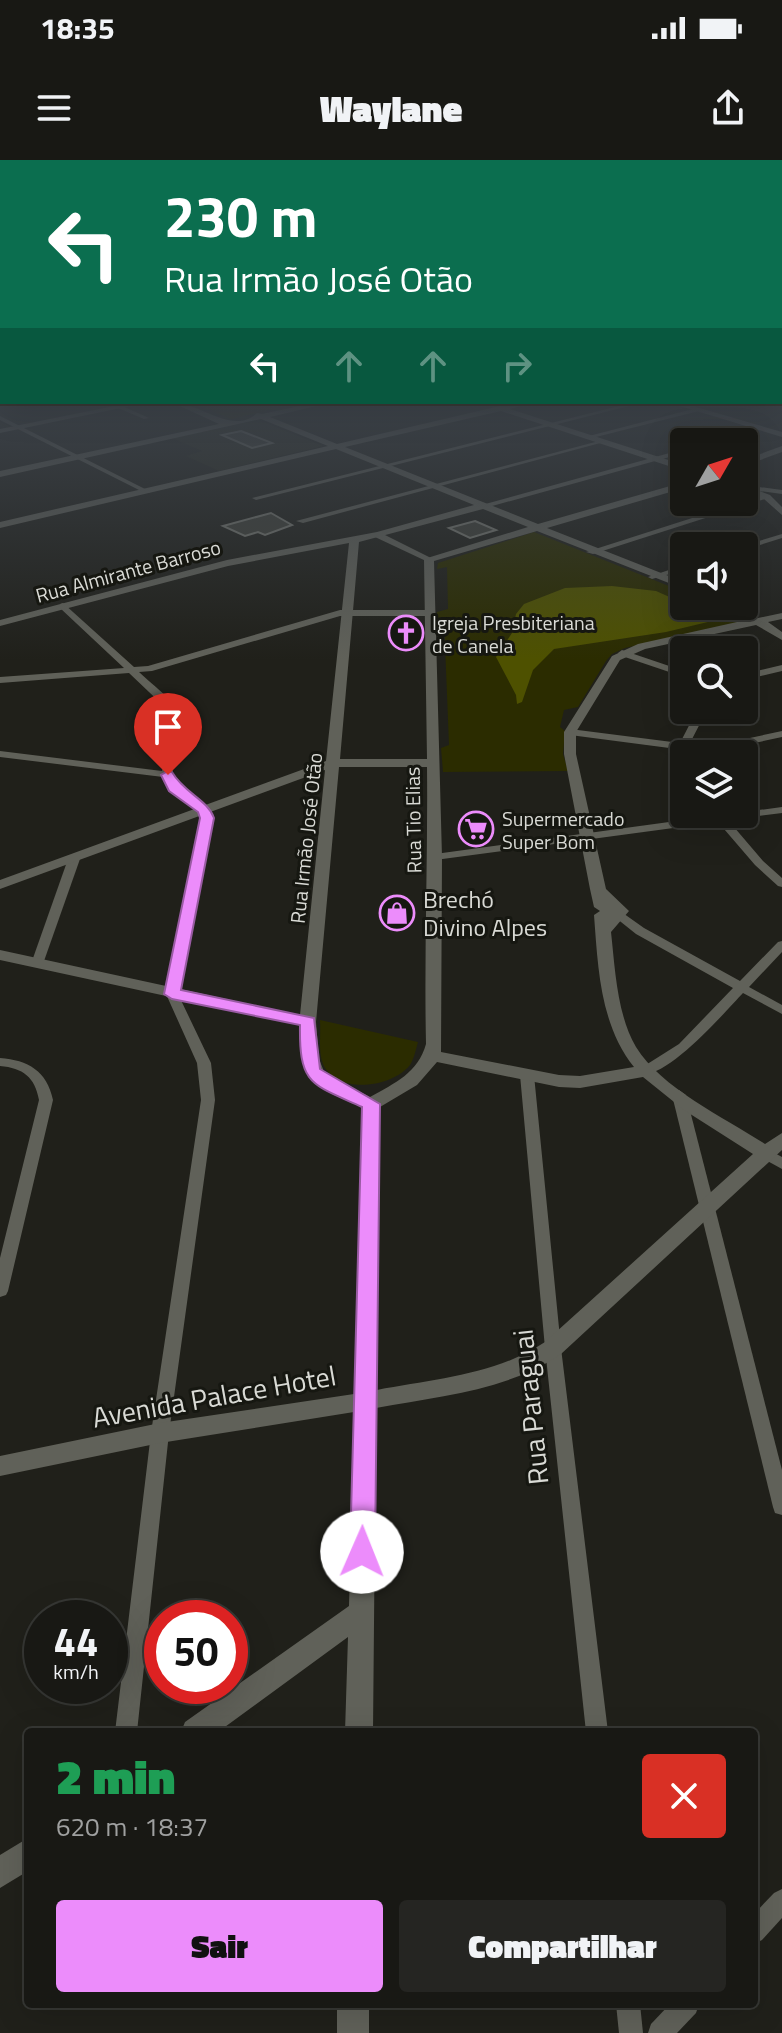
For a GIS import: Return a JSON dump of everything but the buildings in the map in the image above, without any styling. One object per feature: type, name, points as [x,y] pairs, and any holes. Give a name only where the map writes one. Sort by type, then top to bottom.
[{"type":"street","points":[[128,485],[143,493]]},
{"type":"street","points":[[0,525],[176,485]]},
{"type":"street","points":[[256,498],[306,485]]},
{"type":"street","name":"Rua Almirante Barroso","points":[[0,623],[247,558],[378,535],[558,485]]},
{"type":"street","points":[[300,521],[430,486],[670,582]]},
{"type":"street","points":[[378,535],[429,559],[670,489]]},
{"type":"street","points":[[758,489],[782,492]]},
{"type":"street","points":[[758,493],[767,497],[782,512]]},
{"type":"street","points":[[590,550],[767,497]]},
{"type":"street","points":[[758,544],[782,536]]},
{"type":"street","name":"Rua Irmão José Otão","points":[[354,539],[308,1022],[308,1059],[312,1072],[333,1087],[371,1104]]},
{"type":"street","name":"Rua Tio Elias","points":[[429,559],[435,857],[433,1056]]},
{"type":"street","points":[[655,576],[670,571]]},
{"type":"street","points":[[0,605],[19,618]]},
{"type":"street","points":[[63,606],[163,698],[177,718],[168,775],[174,788],[205,810],[207,824],[172,994],[204,1063],[208,1100],[160,1433],[126,1728]]},
{"type":"street","points":[[0,680],[149,669],[349,612],[431,613]]},
{"type":"street","points":[[776,1152],[679,1095],[646,1071],[628,1048],[619,1025],[609,916],[597,889],[589,836],[572,769],[570,732],[622,653],[782,616]]},
{"type":"street","points":[[756,620],[760,622]]},
{"type":"street","points":[[757,620],[782,637]]},
{"type":"street","points":[[622,653],[670,669]]},
{"type":"street","points":[[758,674],[782,668]]},
{"type":"street","points":[[570,732],[670,744]]},
{"type":"street","points":[[753,740],[782,734]]},
{"type":"street","points":[[0,754],[168,775]]},
{"type":"street","points":[[0,885],[333,763],[431,763]]},
{"type":"street","points":[[758,812],[782,810]]},
{"type":"street","points":[[435,857],[670,824]]},
{"type":"street","points":[[729,828],[782,884]]},
{"type":"street","points":[[38,961],[74,859]]},
{"type":"street","points":[[609,916],[782,1010]]},
{"type":"street","points":[[359,1728],[371,1104],[417,1077],[433,1056],[580,1082],[646,1071],[684,1047],[782,945]]},
{"type":"street","points":[[0,955],[308,1022]]},
{"type":"street","points":[[0,1062],[34,1071],[40,1078],[46,1100],[0,1291]]},
{"type":"street","name":"Rua Paraguai","points":[[527,1075],[553,1348],[597,1728]]},
{"type":"street","points":[[679,1095],[782,1507]]},
{"type":"street","name":"Avenida Palace Hotel","points":[[0,1466],[160,1433],[366,1401],[500,1375],[531,1363],[553,1348],[707,1205],[776,1152]]},
{"type":"street","points":[[201,1728],[361,1612]]},
{"type":"street","points":[[0,1873],[24,1856]]},
{"type":"street","points":[[758,1928],[782,1901]]},
{"type":"street","points":[[353,2008],[353,2033]]},
{"type":"street","points":[[628,2008],[631,2033]]},
{"type":"street","points":[[660,2033],[683,2008]]},
{"type":"shaded area","points":[[534,532],[670,586],[670,620],[741,620],[670,636],[612,654],[578,707],[564,710],[560,727],[565,731],[563,754],[568,771],[443,772],[441,748],[449,745],[444,619],[436,619],[437,612],[448,609],[447,567],[437,569],[438,563]]},
{"type":"shaded area","points":[[612,586],[656,591],[670,597],[670,620],[712,621],[666,632],[554,649],[533,670],[522,702],[517,704],[516,695],[496,657],[512,633],[516,614],[524,604],[565,588]]},
{"type":"shaded area","points":[[320,1020],[418,1042],[413,1060],[402,1073],[378,1083],[351,1084],[340,1080],[330,1074],[321,1059]]},
{"type":"place","name":"Igreja Presbiteriana de Canela","points":[[406,633]]},
{"type":"place","name":"Supermercado Super Bom","points":[[476,829]]},
{"type":"place","name":"Brechó Divino Alpes","points":[[397,913]]},
{"type":"route","points":[[168,775],[174,788],[205,810],[207,818],[172,994],[308,1022],[308,1059],[312,1072],[333,1087],[371,1104],[362,1552]]}]
